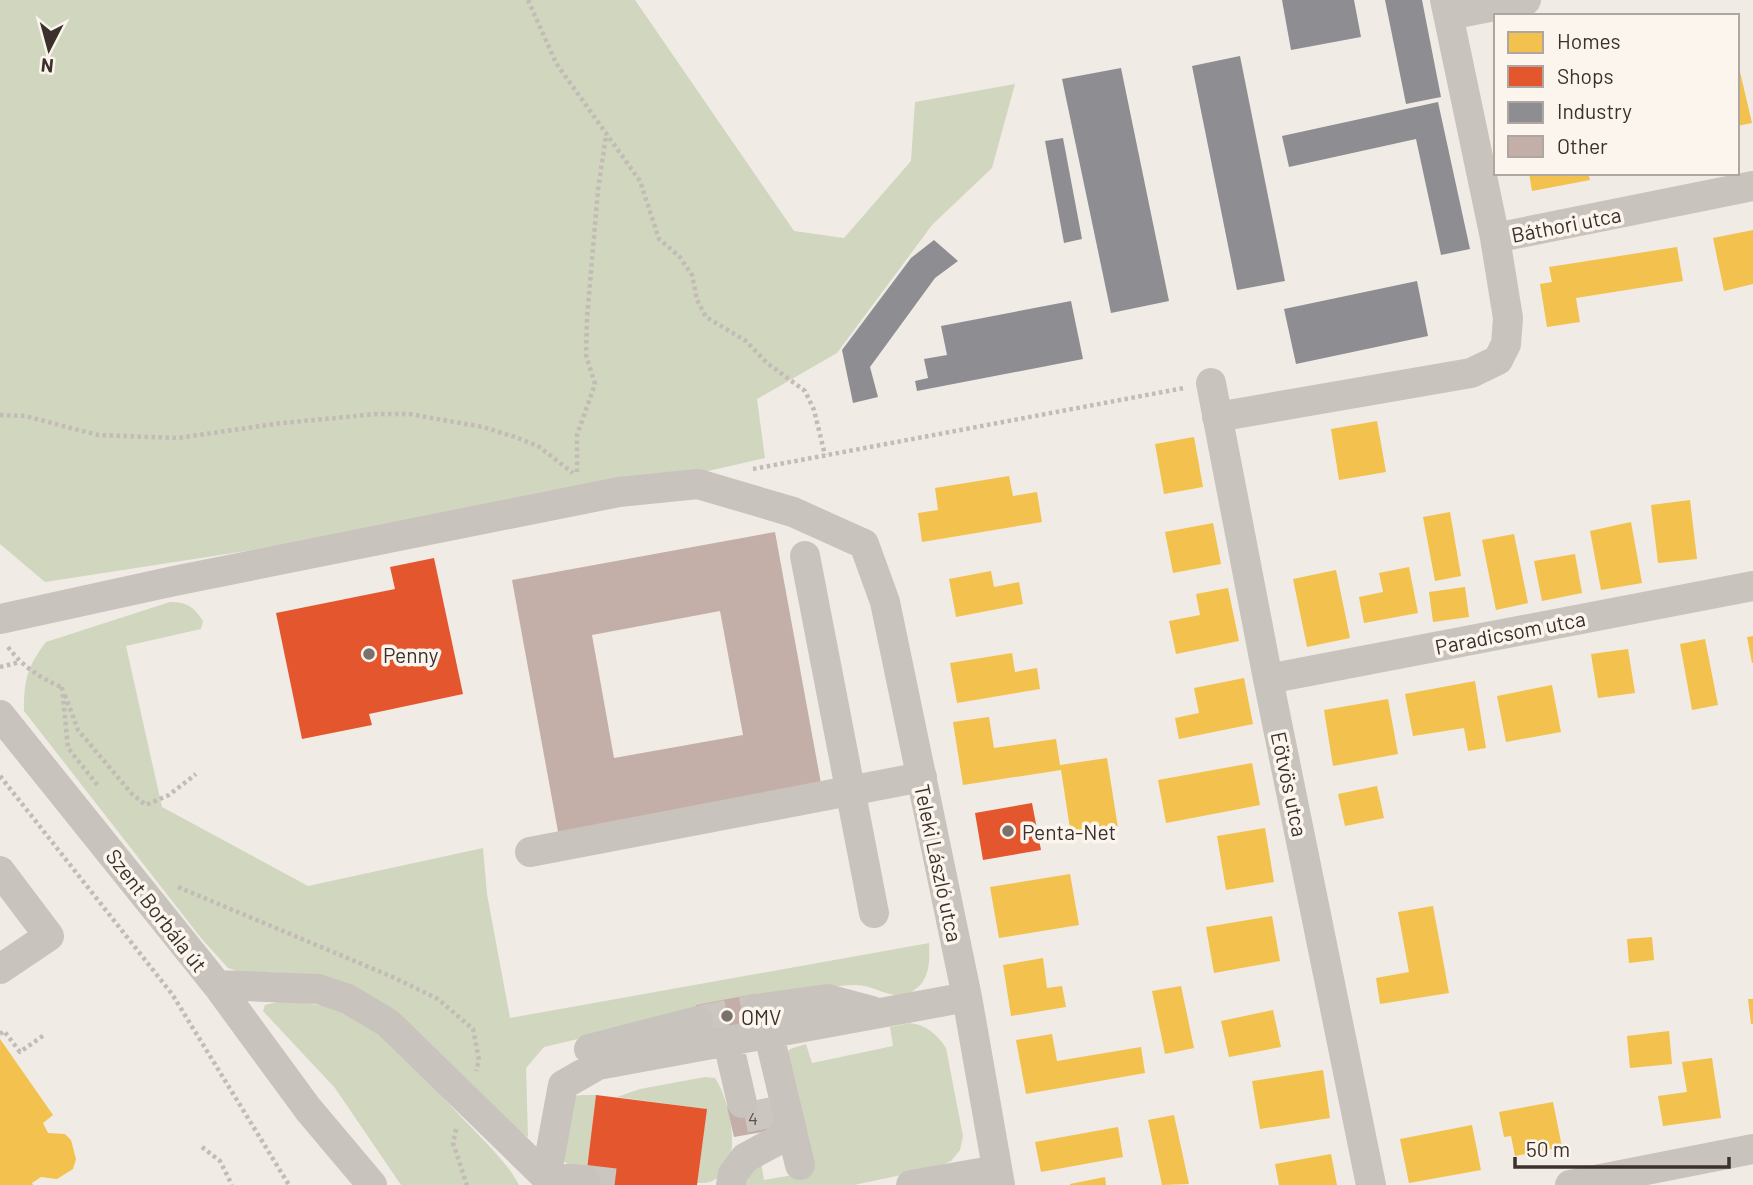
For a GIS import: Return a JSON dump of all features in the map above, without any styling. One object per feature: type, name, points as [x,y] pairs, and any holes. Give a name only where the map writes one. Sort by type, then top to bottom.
[{"type":"street","points":[[1495,238],[1447,8],[1526,0]]},
{"type":"street","name":"Báthori utca","points":[[1217,417],[1471,373],[1498,360],[1506,344],[1508,318],[1495,238],[1753,186]]},
{"type":"street","name":"Eötvös utca","points":[[1211,383],[1371,1185]]},
{"type":"street","name":"Teleki László utca","points":[[3,632],[174,581],[619,492],[698,484],[793,512],[864,544],[885,602],[967,997],[999,1177]]},
{"type":"street","points":[[805,556],[874,913]]},
{"type":"street","name":"Paradicsom utca","points":[[1268,679],[1753,586]]},
{"type":"street","name":"Szent Borbála út","points":[[0,715],[217,985],[308,1109],[372,1185]]},
{"type":"street","points":[[530,852],[922,777]]},
{"type":"street","points":[[0,872],[49,936],[0,969]]},
{"type":"street","points":[[217,985],[318,989],[348,999],[388,1023],[470,1101],[548,1181],[585,1180]]},
{"type":"street","points":[[563,1085],[598,1065],[749,1031],[827,999],[881,1013],[967,997]]},
{"type":"street","points":[[548,1181],[563,1085],[584,1050],[698,1021]]},
{"type":"street","points":[[749,1031],[749,1101]]},
{"type":"street","points":[[731,1185],[733,1174],[762,1139],[749,1031]]},
{"type":"street","name":"Szent Borbála út","points":[[308,1109],[348,1185]]},
{"type":"street","points":[[762,1139],[800,1165]]},
{"type":"street","points":[[1570,1185],[1753,1149]]},
{"type":"street","points":[[911,1185],[999,1177]]},
{"type":"path","points":[[528,0],[556,63],[640,181],[659,239],[679,256],[692,275],[697,300],[706,317],[746,341],[767,363],[806,391],[814,410],[825,455]]},
{"type":"path","points":[[0,415],[25,415],[98,435],[177,438],[282,423],[377,414],[409,414],[483,427],[515,437],[538,446],[577,476],[578,435],[595,384],[586,355],[587,318],[598,190],[606,135]]},
{"type":"path","points":[[745,471],[1211,383]]},
{"type":"path","points":[[3,632],[20,662],[37,676],[62,687],[78,730],[132,794],[146,805],[169,795],[197,774]]},
{"type":"path","points":[[0,667],[20,662]]},
{"type":"path","points":[[62,687],[68,748],[101,790]]},
{"type":"path","points":[[0,776],[172,994],[289,1185]]},
{"type":"path","points":[[175,886],[396,978],[438,999],[474,1029],[479,1060],[470,1101],[458,1121],[453,1143],[467,1185]]},
{"type":"path","points":[[0,1034],[4,1031],[20,1052],[44,1035]]},
{"type":"path","points":[[202,1147],[219,1161],[233,1185]]},
{"type":"green space","points":[[0,0],[635,0],[794,231],[844,238],[911,161],[915,102],[1015,84],[992,168],[932,225],[837,353],[757,399],[765,458],[585,499],[45,582],[0,544]]},
{"type":"green space","points":[[170,602],[186,604],[193,609],[203,621],[201,629],[126,646],[162,807],[308,886],[483,848],[487,894],[510,1018],[929,943],[926,976],[919,987],[905,994],[891,994],[856,985],[776,993],[696,1005],[697,1011],[544,1047],[526,1068],[528,1137],[506,1126],[311,975],[268,972],[252,976],[228,968],[201,938],[24,711],[28,674],[46,642]]},
{"type":"green space","points":[[281,1001],[333,1008],[366,1025],[382,1037],[412,1064],[495,1152],[519,1185],[401,1185],[335,1088],[263,1011],[265,1005]]},
{"type":"green space","points":[[910,1023],[931,1031],[946,1048],[963,1136],[960,1150],[951,1161],[935,1168],[854,1185],[746,1185],[751,1170],[761,1162],[764,1180],[810,1172],[785,1056],[790,1049],[806,1044],[812,1063],[893,1046],[890,1027]]},
{"type":"green space","points":[[705,1077],[715,1078],[721,1088],[732,1132],[732,1147],[724,1172],[712,1181],[697,1183],[706,1109],[617,1097],[640,1089]]},
{"type":"green space","points":[[596,1095],[587,1167],[569,1165],[562,1160],[574,1096]]},
{"type":"building: Homes","points":[[1739,68],[1752,123],[1739,126]]},
{"type":"building: Homes","points":[[1529,175],[1589,175],[1590,180],[1532,191]]},
{"type":"building: Homes","points":[[1753,230],[1753,284],[1724,291],[1713,238]]},
{"type":"building: Homes","points":[[1677,247],[1683,281],[1576,298],[1580,322],[1547,327],[1540,284],[1552,282],[1549,267]]},
{"type":"building: Homes","points":[[1377,421],[1386,472],[1339,480],[1331,429]]},
{"type":"building: Homes","points":[[1194,437],[1203,487],[1164,494],[1155,444]]},
{"type":"building: Homes","points":[[1009,476],[1013,496],[1037,492],[1042,522],[922,542],[918,513],[938,510],[935,488]]},
{"type":"building: Homes","points":[[1690,500],[1697,559],[1658,563],[1651,505]]},
{"type":"building: Homes","points":[[1450,512],[1461,576],[1435,581],[1423,517]]},
{"type":"building: Homes","points":[[1631,522],[1642,583],[1601,590],[1590,531]]},
{"type":"building: Homes","points":[[1213,523],[1221,564],[1173,573],[1165,532]]},
{"type":"building: Homes","points":[[1514,534],[1528,603],[1496,610],[1482,540]]},
{"type":"building: Homes","points":[[1575,554],[1582,593],[1542,601],[1534,561]]},
{"type":"building: Homes","points":[[1409,567],[1418,613],[1364,623],[1359,597],[1383,592],[1379,573]]},
{"type":"building: Homes","points":[[1336,570],[1350,638],[1307,647],[1293,579]]},
{"type":"building: Homes","points":[[991,571],[994,587],[1019,582],[1023,604],[956,617],[949,579]]},
{"type":"building: Homes","points":[[1465,587],[1469,617],[1433,622],[1429,592]]},
{"type":"building: Homes","points":[[1228,588],[1239,641],[1176,654],[1169,621],[1200,615],[1196,594]]},
{"type":"building: Homes","points":[[1753,636],[1753,663],[1752,663],[1747,637]]},
{"type":"building: Homes","points":[[1705,639],[1718,705],[1692,710],[1680,644]]},
{"type":"building: Homes","points":[[1628,649],[1635,693],[1598,698],[1591,654]]},
{"type":"building: Homes","points":[[1012,653],[1015,672],[1037,668],[1040,689],[957,703],[950,663]]},
{"type":"building: Homes","points":[[1244,678],[1253,724],[1179,739],[1175,718],[1199,713],[1194,688]]},
{"type":"building: Homes","points":[[1475,681],[1486,748],[1468,751],[1464,728],[1413,736],[1405,694]]},
{"type":"building: Homes","points":[[1552,685],[1561,732],[1506,742],[1497,696]]},
{"type":"building: Homes","points":[[1388,699],[1398,754],[1333,766],[1324,710]]},
{"type":"building: Homes","points":[[989,717],[994,748],[1056,739],[1060,765],[1107,758],[1118,828],[1071,835],[1061,770],[963,785],[953,722]]},
{"type":"building: Homes","points":[[1252,763],[1260,805],[1166,823],[1158,780]]},
{"type":"building: Homes","points":[[1377,786],[1384,818],[1345,826],[1338,794]]},
{"type":"building: Homes","points":[[1265,828],[1274,882],[1226,890],[1217,836]]},
{"type":"building: Homes","points":[[1070,874],[1079,925],[999,938],[990,887]]},
{"type":"building: Homes","points":[[1433,906],[1449,993],[1380,1004],[1376,978],[1409,972],[1398,912]]},
{"type":"building: Homes","points":[[1272,916],[1280,961],[1214,973],[1206,927]]},
{"type":"building: Homes","points":[[1652,937],[1654,960],[1629,963],[1627,939]]},
{"type":"building: Homes","points":[[1043,958],[1047,988],[1062,986],[1066,1007],[1011,1016],[1003,965]]},
{"type":"building: Homes","points":[[1181,986],[1194,1048],[1165,1054],[1152,991]]},
{"type":"building: Homes","points":[[1748,999],[1753,999],[1753,1024],[1751,1024]]},
{"type":"building: Homes","points":[[1273,1010],[1281,1047],[1229,1057],[1221,1021]]},
{"type":"building: Homes","points":[[1669,1031],[1672,1064],[1630,1068],[1627,1036]]},
{"type":"building: Homes","points":[[1052,1034],[1057,1061],[1141,1047],[1145,1073],[1026,1094],[1016,1040]]},
{"type":"building: Homes","points":[[0,1039],[53,1115],[43,1123],[48,1133],[65,1134],[71,1140],[76,1159],[73,1169],[57,1179],[41,1177],[32,1183],[33,1185],[0,1185]]},
{"type":"building: Homes","points":[[1712,1058],[1721,1118],[1663,1126],[1658,1096],[1687,1092],[1682,1062]]},
{"type":"building: Homes","points":[[1323,1070],[1330,1118],[1260,1129],[1252,1081]]},
{"type":"building: Homes","points":[[1553,1102],[1562,1147],[1515,1156],[1511,1136],[1504,1137],[1499,1112]]},
{"type":"building: Homes","points":[[1174,1115],[1189,1184],[1162,1185],[1148,1120]]},
{"type":"building: Homes","points":[[1472,1125],[1481,1170],[1409,1183],[1400,1139]]},
{"type":"building: Homes","points":[[1118,1127],[1123,1157],[1041,1172],[1035,1142]]},
{"type":"building: Homes","points":[[1331,1154],[1337,1185],[1279,1185],[1275,1164]]},
{"type":"building: Homes","points":[[1105,1177],[1106,1185],[1070,1185],[1070,1184]]},
{"type":"building: Shops","name":"Penny","points":[[434,558],[463,694],[369,714],[372,725],[302,739],[276,613],[395,589],[390,567]]},
{"type":"building: Shops","name":"Penta-Net","points":[[1032,803],[1041,850],[983,860],[975,813]]},
{"type":"building: Shops","points":[[596,1095],[707,1109],[697,1185],[585,1185]]},
{"type":"building: Industry","points":[[1282,0],[1354,0],[1361,37],[1291,50]]},
{"type":"building: Industry","points":[[1385,0],[1422,0],[1441,97],[1406,104]]},
{"type":"building: Industry","points":[[1240,56],[1285,281],[1237,290],[1192,66]]},
{"type":"building: Industry","points":[[1121,68],[1169,301],[1111,313],[1062,79]]},
{"type":"building: Industry","points":[[1438,102],[1470,249],[1441,255],[1416,139],[1289,167],[1282,136]]},
{"type":"building: Industry","points":[[1063,138],[1082,239],[1064,243],[1045,141]]},
{"type":"building: Industry","points":[[934,240],[958,261],[935,278],[870,367],[878,397],[853,403],[842,350],[911,258]]},
{"type":"building: Industry","points":[[1417,281],[1428,336],[1296,364],[1284,309]]},
{"type":"building: Industry","points":[[1071,301],[1083,359],[917,391],[915,381],[928,378],[924,359],[947,355],[941,326]]},
{"type":"building: Other","points":[[775,532],[822,789],[559,837],[512,580]],"holes":[[[720,611],[743,735],[614,758],[592,635]]]},
{"type":"building: Other","name":"OMV","points":[[754,994],[758,1024],[700,1035],[696,1005]]},
{"type":"building: Other","points":[[772,1097],[779,1129],[734,1137],[727,1107]]},
{"type":"tunnel","points":[[698,1021],[756,1009]]},
{"type":"tunnel","points":[[757,1100],[763,1132]]},
{"type":"tunnel","points":[[585,1180],[629,1185]]},
{"type":"place","name":"Penny","points":[[369,654]]},
{"type":"place","name":"Penta-Net","points":[[1008,831]]},
{"type":"place","name":"OMV","points":[[727,1016]]}]
